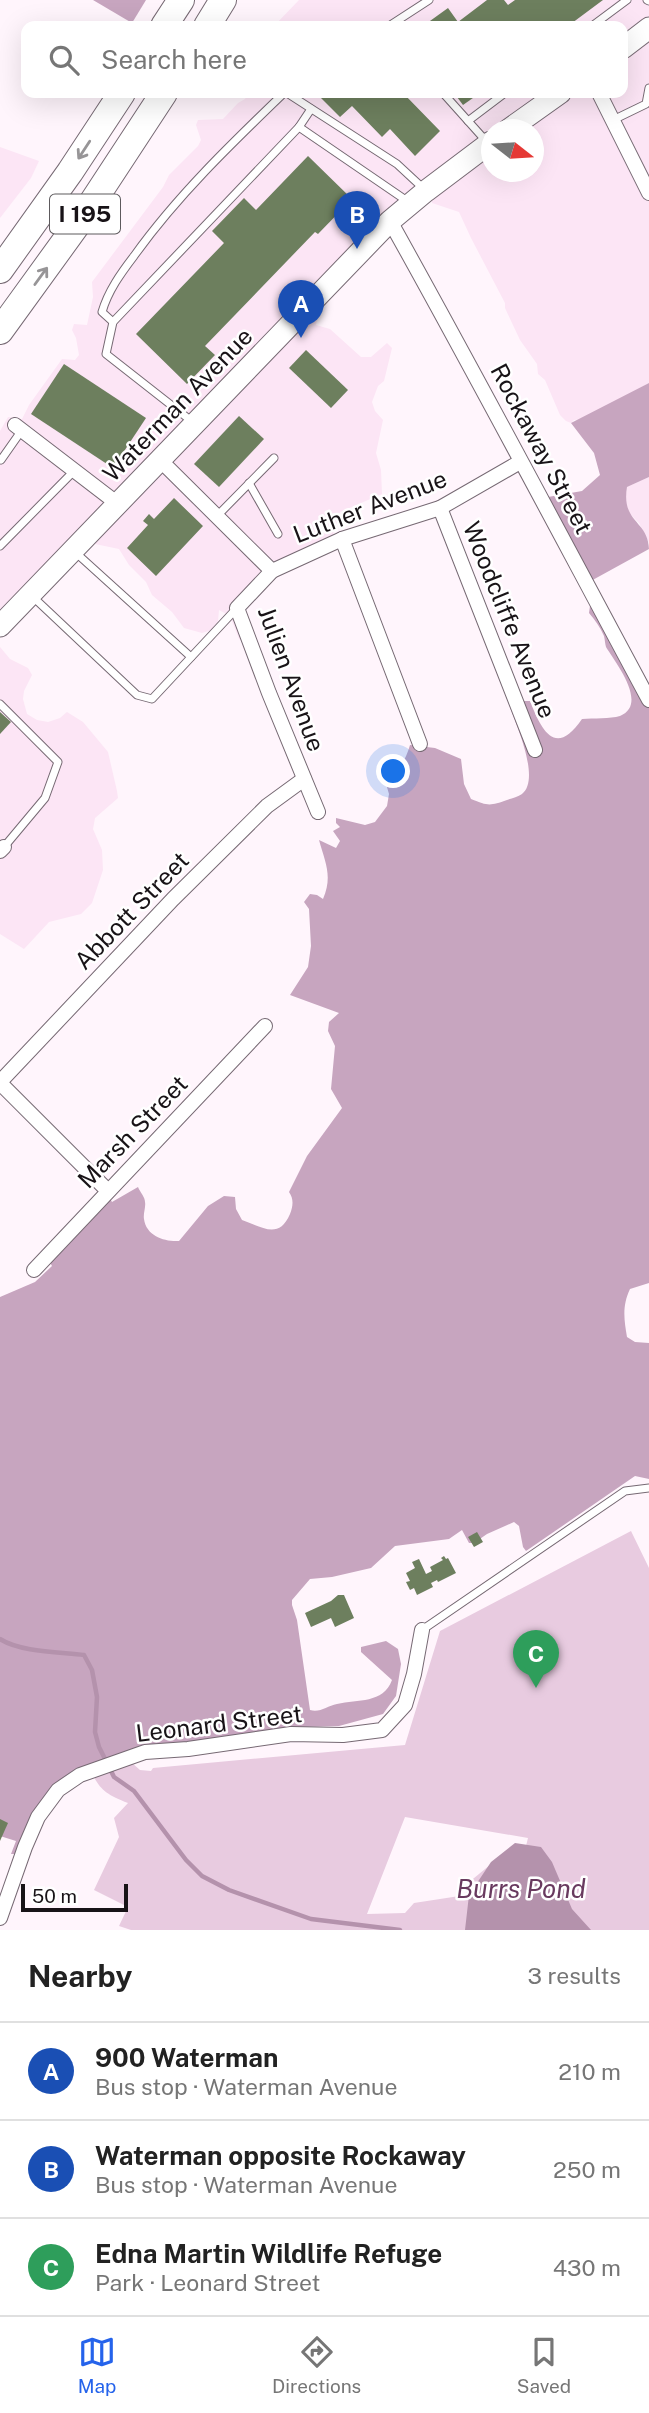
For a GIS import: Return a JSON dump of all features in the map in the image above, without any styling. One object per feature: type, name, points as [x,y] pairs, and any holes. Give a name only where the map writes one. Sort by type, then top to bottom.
[{"type":"highway","points":[[167,21],[181,0]]},
{"type":"highway","points":[[209,21],[223,0]]},
{"type":"highway","name":"I 195","points":[[0,270],[70,172],[118,98]]},
{"type":"highway","name":"I 195","points":[[0,331],[77,226],[161,98]]},
{"type":"main road","points":[[628,44],[649,28]]},
{"type":"main road","points":[[523,119],[553,98]]},
{"type":"main road","name":"Waterman Avenue","points":[[0,626],[390,221],[481,150]]},
{"type":"street","points":[[601,98],[644,170],[649,193]]},
{"type":"street","name":"Rockaway Street","points":[[390,221],[481,383],[520,462],[649,699]]},
{"type":"street","points":[[19,427],[118,504]]},
{"type":"street","points":[[160,460],[272,571]]},
{"type":"street","name":"Luther Avenue","points":[[272,571],[342,539],[440,508],[520,462]]},
{"type":"street","name":"Woodcliffe Avenue","points":[[440,508],[536,750]]},
{"type":"street","points":[[342,539],[420,744]]},
{"type":"street","name":"Julien Avenue","points":[[272,571],[237,608],[318,812]]},
{"type":"street","name":"Abbott Street","points":[[0,1082],[173,899],[267,806],[304,779]]},
{"type":"street","name":"Marsh Street","points":[[34,1270],[265,1027]]},
{"type":"street","points":[[0,1082],[108,1191]]},
{"type":"street","name":"Leonard Street","points":[[0,1918],[38,1817],[58,1790],[80,1775],[145,1752],[188,1749],[291,1734],[343,1735],[382,1730],[405,1705],[422,1630]]},
{"type":"lane","points":[[397,21],[429,0]]},
{"type":"lane","points":[[599,21],[627,0]]},
{"type":"lane","points":[[612,120],[646,104],[649,88]]},
{"type":"lane","points":[[113,322],[102,312],[106,298],[154,228],[197,180],[281,98]]},
{"type":"lane","points":[[294,98],[397,164],[418,197]]},
{"type":"lane","points":[[447,98],[481,134]]},
{"type":"lane","points":[[468,121],[498,98]]},
{"type":"lane","points":[[195,424],[106,354],[113,322],[299,127],[311,108]]},
{"type":"lane","points":[[299,127],[418,197]]},
{"type":"lane","points":[[1,460],[19,427]]},
{"type":"lane","points":[[217,516],[274,458]]},
{"type":"lane","points":[[0,546],[75,470]]},
{"type":"lane","points":[[249,483],[278,534]]},
{"type":"lane","points":[[73,551],[191,657]]},
{"type":"lane","points":[[31,595],[137,695],[145,699],[152,699],[237,608]]},
{"type":"lane","points":[[0,704],[58,762],[45,798],[2,849]]},
{"type":"lane","points":[[422,1630],[625,1491],[649,1488]]},
{"type":"shaded area","points":[[93,0],[146,0],[133,21],[129,21]]},
{"type":"shaded area","points":[[299,0],[649,0],[649,383],[584,419],[571,423],[566,421],[560,415],[545,380],[538,374],[537,364],[520,340],[505,303],[459,212],[432,203],[432,194],[428,192],[330,297],[318,312],[316,325],[330,329],[361,357],[371,357],[387,343],[392,348],[384,381],[378,386],[372,402],[375,411],[383,420],[376,453],[381,470],[382,494],[340,512],[330,545],[295,559],[240,607],[249,637],[242,641],[239,639],[230,616],[219,610],[218,621],[212,630],[202,633],[184,628],[172,612],[152,595],[146,582],[129,565],[119,549],[95,544],[101,534],[0,622],[0,431],[8,417],[22,419],[62,359],[75,360],[79,355],[72,330],[74,324],[87,325],[93,297],[92,282],[163,187],[169,175],[198,146],[201,140],[196,125],[198,120],[223,119],[246,98],[628,98],[628,21],[279,21]]},
{"type":"shaded area","points":[[0,147],[39,161],[31,178],[0,218]]},
{"type":"shaded area","points":[[649,383],[649,477],[627,487],[626,499],[631,515],[648,539],[649,549],[589,582],[545,500],[548,497],[582,491],[600,475],[594,453],[571,423]]},
{"type":"shaded area","points":[[649,477],[649,543],[639,523],[627,511],[625,499],[627,487]]},
{"type":"shaded area","points":[[595,601],[649,696],[649,1283],[630,1289],[624,1313],[627,1337],[635,1342],[649,1343],[649,1479],[635,1476],[526,1551],[519,1526],[514,1522],[474,1543],[469,1543],[462,1530],[449,1539],[395,1546],[371,1568],[310,1579],[292,1600],[292,1605],[297,1620],[310,1710],[317,1711],[337,1704],[369,1699],[383,1693],[392,1680],[361,1652],[361,1647],[386,1641],[398,1649],[401,1664],[396,1696],[383,1714],[339,1726],[297,1727],[84,1771],[36,1811],[15,1854],[11,1854],[16,1841],[0,1836],[0,1297],[35,1282],[52,1266],[47,1257],[108,1195],[112,1202],[138,1187],[145,1200],[144,1217],[148,1230],[157,1237],[168,1240],[179,1241],[208,1206],[224,1196],[235,1197],[236,1209],[242,1220],[269,1229],[281,1227],[286,1222],[292,1205],[289,1192],[307,1156],[342,1108],[331,1089],[335,1046],[328,1031],[329,1022],[339,1013],[290,995],[308,967],[311,946],[309,909],[304,902],[310,894],[323,899],[326,891],[327,869],[319,840],[336,848],[340,841],[333,831],[340,827],[336,818],[365,825],[375,822],[387,806],[389,794],[384,777],[401,764],[410,745],[435,748],[461,759],[464,784],[471,799],[493,804],[522,794],[527,787],[529,776],[525,751],[509,705],[530,701],[545,730],[557,738],[565,737],[582,719],[616,717],[628,710],[631,693],[627,683],[606,647],[601,630],[589,613],[590,606]]},
{"type":"shaded area","points":[[0,647],[10,659],[28,668],[32,675],[24,691],[27,714],[48,722],[67,712],[83,722],[108,752],[118,798],[95,818],[93,829],[102,850],[103,870],[92,903],[81,914],[49,922],[24,949],[0,934]]},
{"type":"shaded area","points":[[631,1531],[649,1568],[649,1930],[131,1930],[119,1926],[128,1907],[94,1890],[119,1837],[114,1818],[128,1803],[102,1788],[87,1761],[115,1748],[140,1770],[151,1771],[153,1768],[405,1745],[440,1631]],"holes":[[[405,1817],[528,1838],[526,1846],[507,1851],[468,1883],[466,1895],[414,1903],[405,1913],[367,1914]]]},
{"type":"water","name":"Burrs Pond","points":[[515,1843],[541,1847],[552,1862],[572,1909],[591,1930],[465,1930],[469,1895],[491,1862]]},
{"type":"building","points":[[487,0],[504,0],[508,5],[515,0],[603,0],[575,21],[459,21]]},
{"type":"building","points":[[448,8],[457,21],[430,21]]},
{"type":"building","points":[[321,98],[408,98],[440,131],[415,156],[390,129],[382,137],[352,106],[340,117]]},
{"type":"building","points":[[458,98],[473,98],[463,105]]},
{"type":"building","points":[[308,156],[352,199],[318,234],[315,232],[205,346],[215,355],[187,384],[136,334],[224,243],[212,231],[244,198],[256,210]]},
{"type":"building","points":[[306,350],[348,390],[331,408],[289,368]]},
{"type":"building","points":[[64,364],[146,418],[113,468],[31,414]]},
{"type":"building","points":[[239,416],[264,439],[219,487],[194,464]]},
{"type":"building","points":[[174,498],[203,526],[156,576],[127,548],[148,525],[143,521],[149,514],[154,519]]},
{"type":"building","points":[[0,712],[11,722],[0,734]]},
{"type":"building","points":[[477,1532],[483,1542],[474,1547],[468,1537]]},
{"type":"building","points":[[441,1558],[448,1558],[456,1573],[431,1583],[433,1587],[417,1595],[414,1588],[410,1590],[406,1573],[415,1568],[412,1562],[419,1559],[426,1574],[432,1571],[430,1567],[443,1560]]},
{"type":"building","points":[[338,1595],[344,1595],[354,1618],[335,1627],[331,1618],[311,1627],[305,1613]]},
{"type":"building","points":[[0,1819],[8,1823],[0,1841]]},
{"type":"waterway","points":[[0,1639],[18,1647],[84,1655],[92,1670],[97,1697],[95,1732],[99,1747],[114,1777],[134,1791],[186,1860],[202,1876],[229,1890],[311,1919],[400,1930]]},
{"type":"place","name":"Waterman opposite Rockaway","points":[[357,249]]},
{"type":"place","name":"900 Waterman","points":[[301,338]]},
{"type":"place","name":"Edna Martin Wildlife Refuge","points":[[536,1688]]}]
